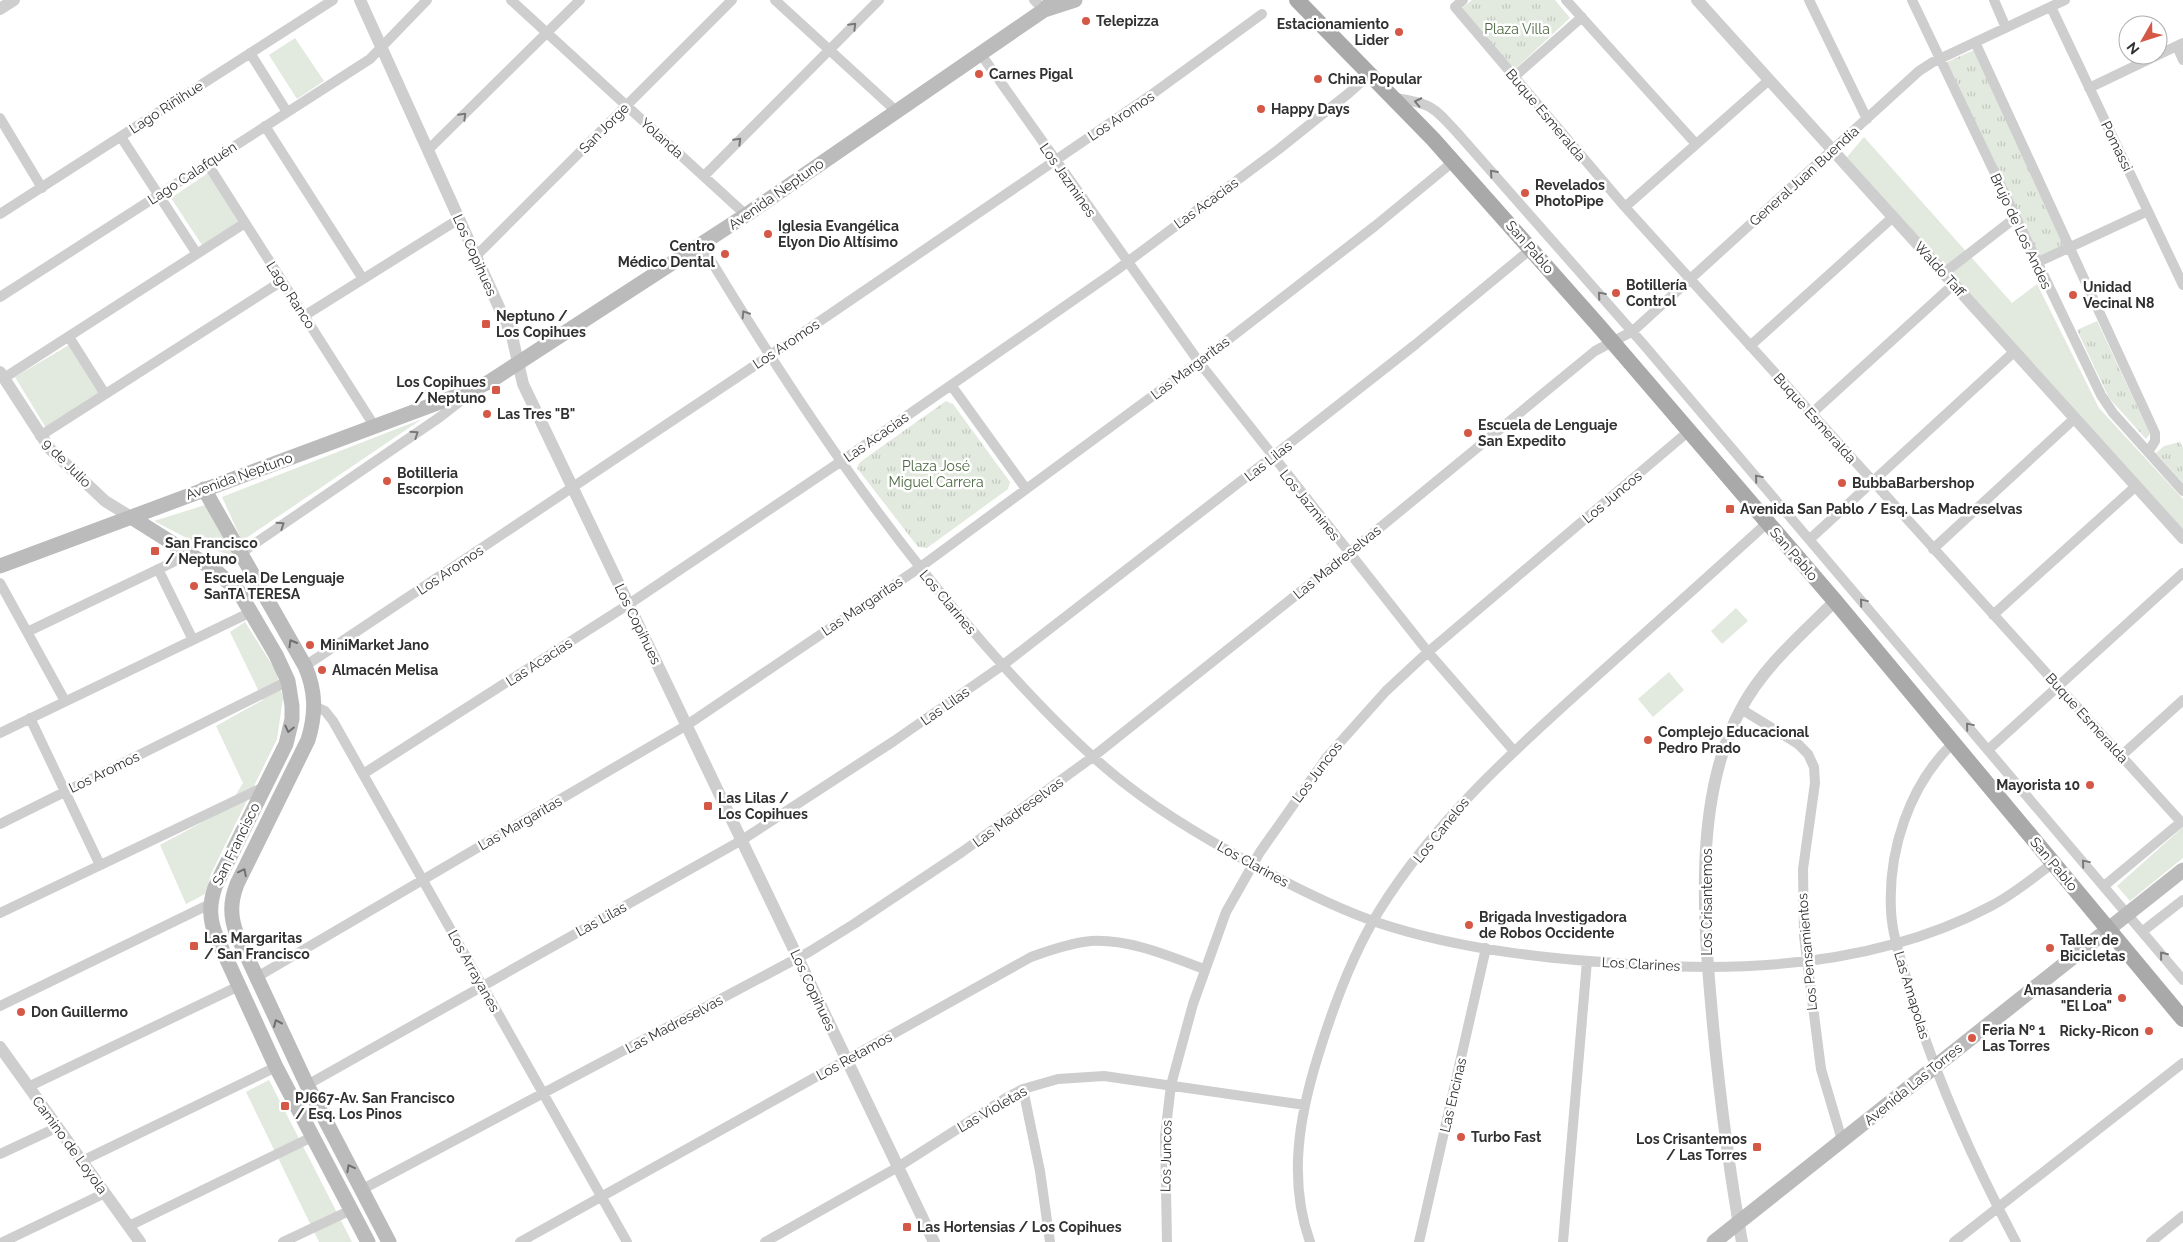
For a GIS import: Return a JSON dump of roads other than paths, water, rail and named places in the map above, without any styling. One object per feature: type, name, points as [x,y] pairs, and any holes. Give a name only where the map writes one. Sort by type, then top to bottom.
[{"type":"main road","name":"Avenida Neptuno","points":[[0,566],[478,387],[519,364],[746,215],[895,110],[980,53],[1044,3],[1075,0]]},
{"type":"main road","name":"San Pablo","points":[[1297,0],[1395,98],[1454,161],[1613,342],[1835,601],[1952,744],[2054,863],[2183,1019]]},
{"type":"main road","name":"San Francisco","points":[[204,489],[305,666],[312,686],[314,706],[312,728],[303,752],[238,884],[232,901],[234,927],[307,1085],[389,1242]]},
{"type":"main road","name":"San Francisco","points":[[131,517],[224,576],[239,592],[288,681],[292,706],[289,731],[283,750],[214,887],[210,904],[214,930],[276,1066],[368,1242]]},
{"type":"main road","name":"Avenida Las Torres","points":[[1714,1242],[2183,870]]},
{"type":"street","points":[[0,9],[14,0]]},
{"type":"street","name":"Lago Riñihue","points":[[0,214],[333,0]]},
{"type":"street","name":"Los Copihues","points":[[360,0],[515,344],[523,384],[934,1242]]},
{"type":"street","name":"Lago Calafquén","points":[[0,297],[370,59],[427,0]]},
{"type":"street","name":"Yolanda","points":[[511,0],[746,215]]},
{"type":"street","points":[[428,150],[580,0]]},
{"type":"street","name":"San Jorge","points":[[476,256],[732,0]]},
{"type":"street","points":[[775,0],[895,110]]},
{"type":"street","points":[[704,176],[878,0]]},
{"type":"street","points":[[1566,0],[1696,144]]},
{"type":"street","name":"Waldo Taff","points":[[1697,0],[2183,538]]},
{"type":"street","points":[[1809,0],[1867,119]]},
{"type":"street","name":"Brujo de Los Andes","points":[[1912,0],[2036,263],[2101,395],[2113,413],[2183,491]]},
{"type":"street","points":[[1994,0],[2006,28]]},
{"type":"street","name":"General Juan Buendía","points":[[1613,342],[1633,331],[1919,71],[1939,59],[2066,0]]},
{"type":"street","name":"Buque Esmeralda","points":[[1459,4],[1514,77],[1625,207],[2181,822],[2104,886]]},
{"type":"street","name":"Pomassi","points":[[2051,7],[2183,285]]},
{"type":"street","name":"Los Aromos","points":[[305,666],[574,489],[1151,95],[1262,14]]},
{"type":"street","points":[[1514,77],[1582,17]]},
{"type":"street","points":[[1976,42],[2155,433],[2155,440],[2148,452]]},
{"type":"street","points":[[2089,88],[2180,45],[2183,60]]},
{"type":"street","points":[[250,53],[287,112]]},
{"type":"street","name":"Los Jazmines","points":[[980,53],[1126,262],[1199,362],[1272,457],[1428,652],[1514,751]]},
{"type":"street","name":"Las Acacias","points":[[363,774],[629,604],[842,461],[1126,262],[1279,149],[1370,74]]},
{"type":"street","points":[[1625,207],[1769,80]]},
{"type":"street","name":"San Pablo","points":[[1395,98],[1427,104],[1438,112],[1633,331],[2183,980]]},
{"type":"street","points":[[0,118],[42,188]]},
{"type":"street","points":[[265,126],[363,279]]},
{"type":"street","points":[[121,136],[197,254]]},
{"type":"street","name":"Las Margaritas","points":[[257,977],[686,725],[919,568],[1199,362],[1375,226],[1454,161]]},
{"type":"street","name":"Lago Ranco","points":[[207,163],[375,427]]},
{"type":"street","points":[[2036,263],[2148,211]]},
{"type":"street","points":[[1750,346],[1893,217]]},
{"type":"street","points":[[1944,273],[2015,218]]},
{"type":"street","points":[[304,316],[459,219]]},
{"type":"street","points":[[2,375],[68,337],[245,223]]},
{"type":"street","name":"Los Clarines","points":[[701,244],[770,355],[842,461],[919,568],[1002,665],[1127,786],[1170,815],[1252,864],[1311,895],[1373,922],[1423,936],[1486,948],[1587,961],[1708,967],[1807,961],[1866,952],[1896,944],[1945,928],[1994,905],[2054,863]]},
{"type":"street","name":"Las Lilas","points":[[307,1085],[742,840],[858,766],[1002,665],[1416,344],[1531,249]]},
{"type":"street","points":[[40,436],[282,281]]},
{"type":"street","points":[[1812,414],[1954,284]]},
{"type":"street","points":[[68,337],[105,394]]},
{"type":"street","name":"Las Madreselvas","points":[[361,1190],[798,958],[908,889],[1094,756],[1349,553],[1595,351],[1613,342]]},
{"type":"street","points":[[1810,540],[2014,351]]},
{"type":"street","name":"9 de Julio","points":[[2,375],[40,436],[61,460],[105,500],[131,517]]},
{"type":"street","points":[[951,385],[1026,489]]},
{"type":"street","name":"Avenida Neptuno","points":[[241,553],[440,417],[478,387]]},
{"type":"street","points":[[1933,549],[2075,418]]},
{"type":"street","name":"Los Juncos","points":[[1167,1242],[1164,1146],[1171,1085],[1204,969],[1226,912],[1252,864],[1314,773],[1337,743],[1386,691],[1428,652],[1689,431]]},
{"type":"street","points":[[1993,615],[2136,486]]},
{"type":"street","name":"Los Canelos","points":[[1310,1242],[1301,1208],[1298,1181],[1298,1143],[1305,1105],[1312,1074],[1332,1014],[1373,922],[1385,902],[1447,820],[1514,751],[1767,523]]},
{"type":"street","points":[[26,632],[190,554]]},
{"type":"street","points":[[158,569],[193,640]]},
{"type":"street","points":[[1989,749],[2183,573]]},
{"type":"street","points":[[0,583],[65,701]]},
{"type":"street","name":"Los Crisantemos","points":[[1742,1242],[1721,1113],[1708,967],[1705,881],[1710,820],[1723,754],[1740,709],[1766,673],[1835,601]]},
{"type":"street","points":[[0,733],[251,612]]},
{"type":"street","name":"Los Aromos","points":[[0,824],[288,681]]},
{"type":"street","points":[[2121,756],[2183,700]]},
{"type":"street","name":"Los Arrayanes","points":[[314,706],[333,721],[626,1242]]},
{"type":"street","name":"Los Pensamientos","points":[[1740,709],[1798,744],[1808,754],[1814,767],[1815,783],[1804,851],[1802,887],[1804,936],[1821,1069],[1842,1140]]},
{"type":"street","points":[[30,718],[100,865]]},
{"type":"street","name":"Las Amapolas","points":[[1952,744],[1937,761],[1918,793],[1895,848],[1890,897],[1896,944],[1934,1067],[1986,1184],[2016,1242]]},
{"type":"street","points":[[0,913],[264,787]]},
{"type":"street","points":[[2143,931],[2183,900]]},
{"type":"street","points":[[0,1006],[210,904]]},
{"type":"street","name":"Los Retamos","points":[[520,1242],[1031,957],[1064,946],[1106,941],[1158,953],[1204,969]]},
{"type":"street","name":"Las Encinas","points":[[1419,1242],[1486,948]]},
{"type":"street","points":[[1563,1242],[1587,961]]},
{"type":"street","points":[[28,1087],[239,986]]},
{"type":"street","name":"Camino de Loyola","points":[[0,1047],[140,1242]]},
{"type":"street","points":[[1954,1242],[2183,1063]]},
{"type":"street","points":[[82,1161],[276,1066]]},
{"type":"street","name":"Las Violetas","points":[[765,1242],[898,1167],[1006,1098],[1023,1089],[1058,1079],[1088,1076],[1119,1077],[1305,1105]]},
{"type":"street","points":[[1023,1089],[1040,1171],[1050,1242]]},
{"type":"street","points":[[0,1154],[58,1127]]},
{"type":"street","points":[[129,1226],[312,1137]]},
{"type":"street","points":[[3,1242],[105,1193]]},
{"type":"street","points":[[283,1242],[351,1210]]},
{"type":"street","points":[[2151,1242],[2183,1216]]},
{"type":"place","name":"Telepizza","points":[[1086,21]]},
{"type":"place","name":"Estacionamiento Lider","points":[[1399,32]]},
{"type":"place","name":"Carnes Pigal","points":[[979,74]]},
{"type":"place","name":"China Popular","points":[[1318,79]]},
{"type":"place","name":"Happy Days","points":[[1261,109]]},
{"type":"place","name":"Revelados PhotoPipe","points":[[1525,193]]},
{"type":"place","name":"Iglesia Evangélica Elyon Dio Altísimo","points":[[768,234]]},
{"type":"place","name":"Centro Médico Dental","points":[[725,254]]},
{"type":"place","name":"Botillería Control","points":[[1616,293]]},
{"type":"place","name":"Unidad Vecinal N8","points":[[2073,295]]},
{"type":"place","name":"Neptuno / Los Copihues","points":[[486,324]]},
{"type":"place","name":"Los Copihues / Neptuno","points":[[496,390]]},
{"type":"place","name":"Las Tres \"B\"","points":[[487,414]]},
{"type":"place","name":"Escuela de Lenguaje San Expedito","points":[[1468,433]]},
{"type":"place","name":"Botilleria Escorpion","points":[[387,481]]},
{"type":"place","name":"BubbaBarbershop","points":[[1842,483]]},
{"type":"place","name":"Avenida San Pablo / Esq. Las Madreselvas","points":[[1730,509]]},
{"type":"place","name":"San Francisco / Neptuno","points":[[155,551]]},
{"type":"place","name":"Escuela De Lenguaje SanTA TERESA","points":[[194,586]]},
{"type":"place","name":"MiniMarket Jano","points":[[310,645]]},
{"type":"place","name":"Almacén Melisa","points":[[322,670]]},
{"type":"place","name":"Complejo Educacional Pedro Prado","points":[[1648,740]]},
{"type":"place","name":"Mayorista 10","points":[[2090,785]]},
{"type":"place","name":"Las Lilas / Los Copihues","points":[[708,806]]},
{"type":"place","name":"Brigada Investigadora de Robos Occidente","points":[[1469,925]]},
{"type":"place","name":"Las Margaritas / San Francisco","points":[[194,946]]},
{"type":"place","name":"Taller de Bicicletas","points":[[2050,948]]},
{"type":"place","name":"Amasanderia \"El Loa\"","points":[[2122,998]]},
{"type":"place","name":"Don Guillermo","points":[[21,1012]]},
{"type":"place","name":"Ricky-Ricon","points":[[2149,1031]]},
{"type":"place","name":"Feria Nº 1 Las Torres","points":[[1972,1038]]},
{"type":"place","name":"PJ667-Av. San Francisco / Esq. Los Pinos","points":[[285,1106]]},
{"type":"place","name":"Turbo Fast","points":[[1461,1137]]},
{"type":"place","name":"Los Crisantemos / Las Torres","points":[[1757,1147]]},
{"type":"place","name":"Las Hortensias / Los Copihues","points":[[907,1227]]},
{"type":"park label","name":"Plaza Villa","points":[[1517,29]]},
{"type":"park label","name":"Plaza José Miguel Carrera","points":[[936,474]]}]
